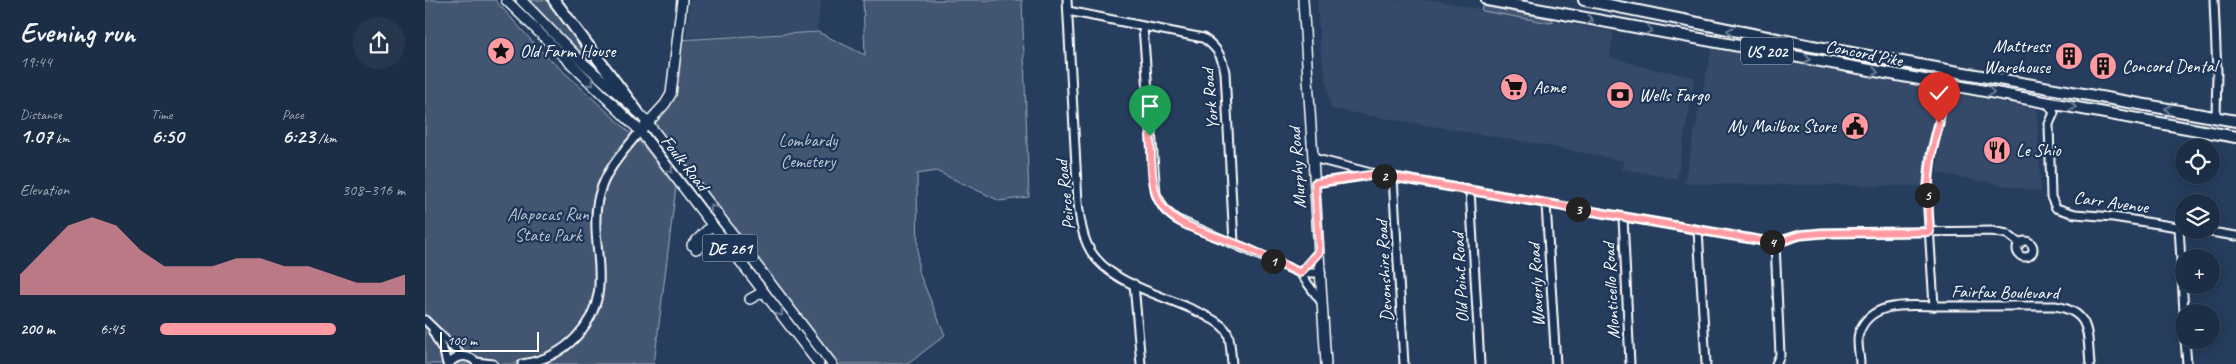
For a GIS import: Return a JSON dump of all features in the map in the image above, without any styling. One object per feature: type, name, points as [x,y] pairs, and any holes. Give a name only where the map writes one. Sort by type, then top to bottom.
[{"type":"highway","points":[[554,0],[637,111]]},
{"type":"highway","name":"Concord Pike","points":[[1487,0],[2236,136]]},
{"type":"highway","name":"Concord Pike","points":[[1575,0],[1732,31],[2236,121]]},
{"type":"highway","points":[[2214,132],[2217,117]]},
{"type":"main road","name":"Foulk Road","points":[[506,0],[640,131],[819,364]]},
{"type":"main road","name":"Foulk Road","points":[[521,0],[579,59],[648,123],[832,364]]},
{"type":"main road","points":[[640,131],[665,104],[671,94],[682,0]]},
{"type":"main road","name":"Murphy Road","points":[[1303,0],[1325,364]]},
{"type":"main road","points":[[712,225],[694,247],[721,236]]},
{"type":"main road","points":[[750,298],[763,292]]},
{"type":"street","name":"Peirce Road","points":[[1067,0],[1081,226],[1087,246],[1099,262],[1115,275],[1197,310],[1219,322],[1228,332],[1232,364]]},
{"type":"street","points":[[2214,0],[2217,117]]},
{"type":"street","name":"York Road","points":[[1068,11],[1143,28],[1203,38],[1212,44],[1223,61],[1234,243]]},
{"type":"street","points":[[1143,28],[1156,194],[1165,210],[1176,219],[1211,236],[1234,243],[1300,273],[1321,273]]},
{"type":"street","name":"Fairfax Boulevard","points":[[1947,70],[1931,155],[1927,194],[1934,306],[2055,306],[2067,308],[2078,313],[2087,324],[2090,364]]},
{"type":"street","name":"Carr Avenue","points":[[2046,102],[2054,113],[2049,124],[2051,197],[2053,205],[2059,210],[2075,214],[2113,217],[2175,226]]},
{"type":"street","points":[[522,364],[547,358],[570,343],[580,332],[593,311],[599,286],[600,264],[596,216],[599,194],[612,166],[640,131]]},
{"type":"street","points":[[1313,158],[1376,174],[1775,243],[1800,235],[1823,233],[1996,231],[2007,234],[2020,244]]},
{"type":"street","points":[[1315,183],[1376,174]]},
{"type":"street","name":"Devonshire Road","points":[[1393,177],[1404,364]]},
{"type":"street","name":"Old Point Road","points":[[1470,190],[1480,364]]},
{"type":"street","name":"Waverly Road","points":[[1546,204],[1556,364]]},
{"type":"street","name":"Monticello Road","points":[[1623,217],[1630,364]]},
{"type":"street","points":[[1699,230],[1706,364]]},
{"type":"street","points":[[2220,233],[2236,236]]},
{"type":"street","points":[[2181,239],[2184,304]]},
{"type":"street","points":[[1775,243],[1780,355],[1775,364]]},
{"type":"street","points":[[1300,273],[1319,252]]},
{"type":"street","points":[[1300,273],[1322,303]]},
{"type":"street","points":[[1134,284],[1141,364]]},
{"type":"street","points":[[1860,364],[1859,334],[1870,314],[1901,305],[1934,306]]},
{"type":"street","points":[[427,322],[462,356]]},
{"type":"street","points":[[427,322],[444,352],[448,364],[462,356],[469,357],[477,363],[493,364]]},
{"type":"street","points":[[798,337],[806,330]]},
{"type":"street","points":[[2186,349],[2187,364]]},
{"type":"shaded area","points":[[690,0],[821,0],[817,31],[686,38]]},
{"type":"shaded area","points":[[1317,0],[1434,0],[1546,22],[1566,23],[1614,32],[1610,56],[1639,66],[1695,77],[1677,179],[1622,169],[1623,161],[1544,145],[1331,109],[1320,46]]},
{"type":"shaded area","points":[[1712,46],[1938,89],[1923,186],[1684,184]]},
{"type":"shaded area","points":[[1961,95],[2037,109],[2041,192],[1937,173],[1940,144],[1950,99]]},
{"type":"green space","name":"Alapocas Run State Park","points":[[425,0],[495,0],[539,49],[640,142],[676,187],[654,364],[425,364]]},
{"type":"green space","points":[[530,0],[548,0],[603,72],[557,29]]},
{"type":"green space","name":"Lombardy Cemetery","points":[[863,0],[1022,0],[1029,197],[1000,201],[936,171],[917,174],[918,270],[945,335],[908,364],[832,364],[648,123],[665,104],[678,40],[818,32],[865,55]]},
{"type":"green space","points":[[1484,6],[1552,19],[1554,22],[1550,23],[1483,11],[1481,9]]},
{"type":"place","name":"Old Farm House","points":[[501,51]]},
{"type":"place","name":"Mattress Warehouse","points":[[2069,56]]},
{"type":"place","name":"Concord Dental","points":[[2103,66]]},
{"type":"place","name":"Acme","points":[[1514,87]]},
{"type":"place","name":"Wells Fargo","points":[[1620,95]]},
{"type":"place","name":"My Mailbox Store","points":[[1855,126]]},
{"type":"place","name":"Le Shio","points":[[1997,150]]},
{"type":"route","points":[[1150,136],[1156,194],[1165,210],[1176,219],[1211,236],[1234,243],[1300,273],[1319,252],[1315,183],[1376,174],[1775,243],[1800,235],[1823,233],[1930,232],[1927,194],[1931,155],[1939,123]]}]
